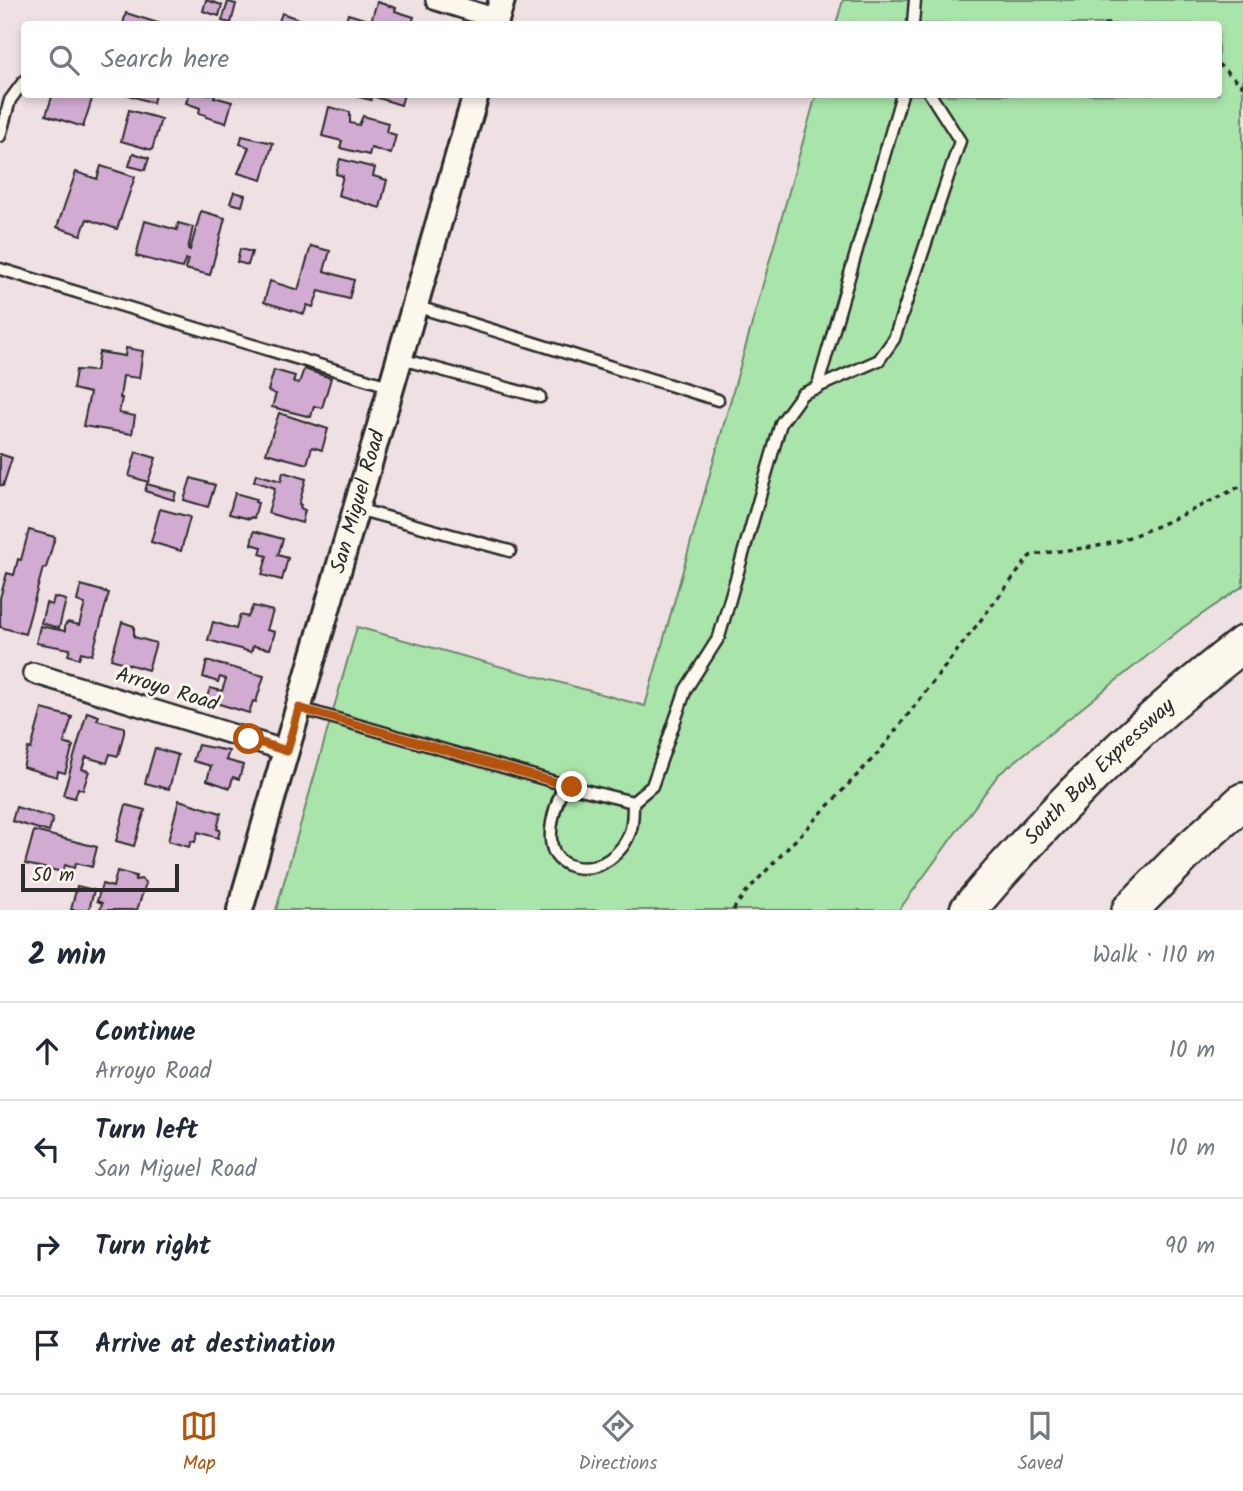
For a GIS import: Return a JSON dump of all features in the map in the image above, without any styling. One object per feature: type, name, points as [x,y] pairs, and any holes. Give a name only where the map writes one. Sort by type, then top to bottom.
[{"type":"highway","name":"South Bay Expressway","points":[[968,910],[1080,789],[1171,704],[1243,644]]},
{"type":"highway","points":[[1130,910],[1189,850],[1243,801]]},
{"type":"street","points":[[436,0],[498,14]]},
{"type":"street","name":"San Miguel Road","points":[[240,910],[475,98]]},
{"type":"street","name":"Arroyo Road","points":[[33,673],[287,751]]},
{"type":"lane","points":[[913,21],[915,0]]},
{"type":"lane","points":[[0,136],[10,100],[21,85]]},
{"type":"lane","points":[[817,388],[901,98]]},
{"type":"lane","points":[[564,784],[557,802],[551,838],[554,853],[565,865],[585,869],[600,866],[616,855],[626,842],[632,827],[633,802],[652,786],[686,689],[719,637],[781,423],[802,394],[879,360],[894,339],[960,141],[933,98]]},
{"type":"lane","points":[[0,270],[393,388]]},
{"type":"lane","points":[[415,306],[718,400]]},
{"type":"lane","points":[[401,359],[540,397]]},
{"type":"lane","points":[[357,509],[510,551]]},
{"type":"lane","points":[[299,708],[633,802]]},
{"type":"path","points":[[1222,67],[1243,86]]},
{"type":"path","points":[[733,910],[746,892],[880,751],[1030,556],[1113,542],[1180,517],[1243,485]]},
{"type":"green space","points":[[843,0],[1243,0],[1243,586],[1182,628],[998,775],[899,910],[276,910],[357,627],[645,706],[815,98],[1222,98],[1222,21],[837,21]]},
{"type":"building","points":[[206,0],[222,5],[219,16],[203,11]]},
{"type":"building","points":[[228,2],[236,4],[232,21],[222,21]]},
{"type":"building","points":[[377,2],[414,17],[413,21],[371,21]]},
{"type":"building","points":[[126,13],[151,21],[124,21]]},
{"type":"building","points":[[282,13],[303,21],[279,21]]},
{"type":"building","points":[[348,14],[371,21],[346,21]]},
{"type":"building","points":[[52,98],[92,99],[83,127],[46,115]]},
{"type":"building","points":[[138,98],[154,98],[153,103]]},
{"type":"building","points":[[188,98],[218,98],[232,102],[226,123],[206,117],[199,113],[200,108],[186,103]]},
{"type":"building","points":[[378,98],[403,98],[401,105]]},
{"type":"building","points":[[329,107],[350,112],[350,123],[359,125],[363,116],[388,123],[386,132],[396,135],[391,154],[371,148],[369,155],[340,148],[342,141],[322,136]]},
{"type":"building","points":[[129,110],[161,119],[152,150],[121,141]]},
{"type":"building","points":[[242,136],[273,143],[262,180],[238,173],[249,147],[240,144]]},
{"type":"building","points":[[133,153],[149,158],[145,170],[129,166]]},
{"type":"building","points":[[340,159],[375,168],[373,176],[387,180],[380,208],[338,195],[343,176],[336,174]]},
{"type":"building","points":[[101,166],[135,177],[117,229],[87,219],[81,235],[57,227],[76,172],[97,179]]},
{"type":"building","points":[[234,192],[245,195],[242,206],[230,203]]},
{"type":"building","points":[[201,211],[225,218],[210,275],[185,269],[186,259],[182,268],[136,256],[145,221],[177,230],[178,223],[193,227],[188,249],[190,250]]},
{"type":"building","points":[[311,246],[330,251],[324,271],[354,280],[349,299],[319,291],[313,307],[307,305],[304,314],[264,302],[270,281],[298,290]]},
{"type":"building","points":[[240,249],[252,252],[248,265],[237,262]]},
{"type":"building","points":[[126,348],[143,351],[139,378],[123,376],[120,398],[119,413],[135,416],[132,434],[83,426],[90,393],[73,389],[76,370],[96,371],[99,352],[125,356]]},
{"type":"building","points":[[304,369],[331,378],[322,408],[314,406],[311,417],[272,407],[276,394],[268,391],[274,370],[295,376],[293,382],[299,383]]},
{"type":"building","points":[[279,413],[328,429],[322,450],[312,447],[307,464],[266,453]]},
{"type":"building","points":[[136,452],[156,458],[148,482],[129,476]]},
{"type":"building","points":[[0,454],[12,458],[3,486],[0,485]]},
{"type":"building","points":[[283,472],[306,479],[299,504],[300,508],[305,510],[302,523],[268,513],[275,488],[254,481],[256,474],[281,481]]},
{"type":"building","points":[[191,478],[215,485],[208,507],[184,500]]},
{"type":"building","points":[[147,484],[176,492],[174,500],[145,491]]},
{"type":"building","points":[[235,493],[256,499],[255,502],[258,503],[254,518],[229,514]]},
{"type":"building","points":[[160,509],[190,517],[181,551],[151,542]]},
{"type":"building","points":[[29,530],[55,537],[46,568],[43,568],[25,634],[0,627],[0,598],[7,573],[14,575],[18,559],[21,560]]},
{"type":"building","points":[[254,531],[283,539],[278,555],[288,558],[282,580],[262,575],[267,556],[260,554],[262,547],[251,544]]},
{"type":"building","points":[[81,585],[109,593],[92,655],[81,652],[79,659],[68,655],[70,649],[36,643],[40,626],[65,631],[68,622],[79,625],[85,604],[77,601]]},
{"type":"building","points":[[54,597],[66,600],[59,628],[41,623],[46,603],[52,605]]},
{"type":"building","points":[[253,606],[273,611],[267,630],[275,632],[270,649],[253,646],[251,652],[208,640],[213,622],[236,629],[240,615],[248,617]]},
{"type":"building","points":[[122,622],[134,626],[134,637],[156,643],[148,670],[111,659]]},
{"type":"building","points":[[207,661],[264,676],[256,702],[253,701],[249,713],[206,700],[210,688],[222,691],[226,679],[220,677],[218,682],[203,677]]},
{"type":"building","points":[[42,709],[72,717],[64,743],[73,746],[65,773],[58,771],[57,777],[23,767]]},
{"type":"building","points":[[87,712],[99,716],[97,720],[124,727],[124,733],[118,756],[110,754],[107,763],[86,757],[82,769],[89,771],[83,790],[78,788],[75,798],[63,795]]},
{"type":"building","points":[[198,745],[229,751],[226,760],[243,765],[239,779],[233,777],[230,788],[207,780],[211,766],[193,761]]},
{"type":"building","points":[[155,748],[178,755],[169,789],[145,783]]},
{"type":"building","points":[[179,800],[221,813],[218,838],[198,832],[195,842],[191,841],[189,847],[168,841]]},
{"type":"building","points":[[126,805],[145,810],[134,846],[116,841]]},
{"type":"building","points":[[16,807],[53,818],[49,832],[12,821]]},
{"type":"building","points":[[34,831],[97,847],[92,867],[76,863],[74,868],[65,865],[63,872],[25,864]]},
{"type":"building","points":[[117,871],[136,876],[135,880],[141,879],[146,883],[137,910],[100,910],[102,903],[97,901],[102,884],[113,887]]},
{"type":"building","points":[[77,886],[94,890],[89,910],[71,910]]},
{"type":"route","points":[[249,739],[287,751],[299,708],[572,787]]}]
